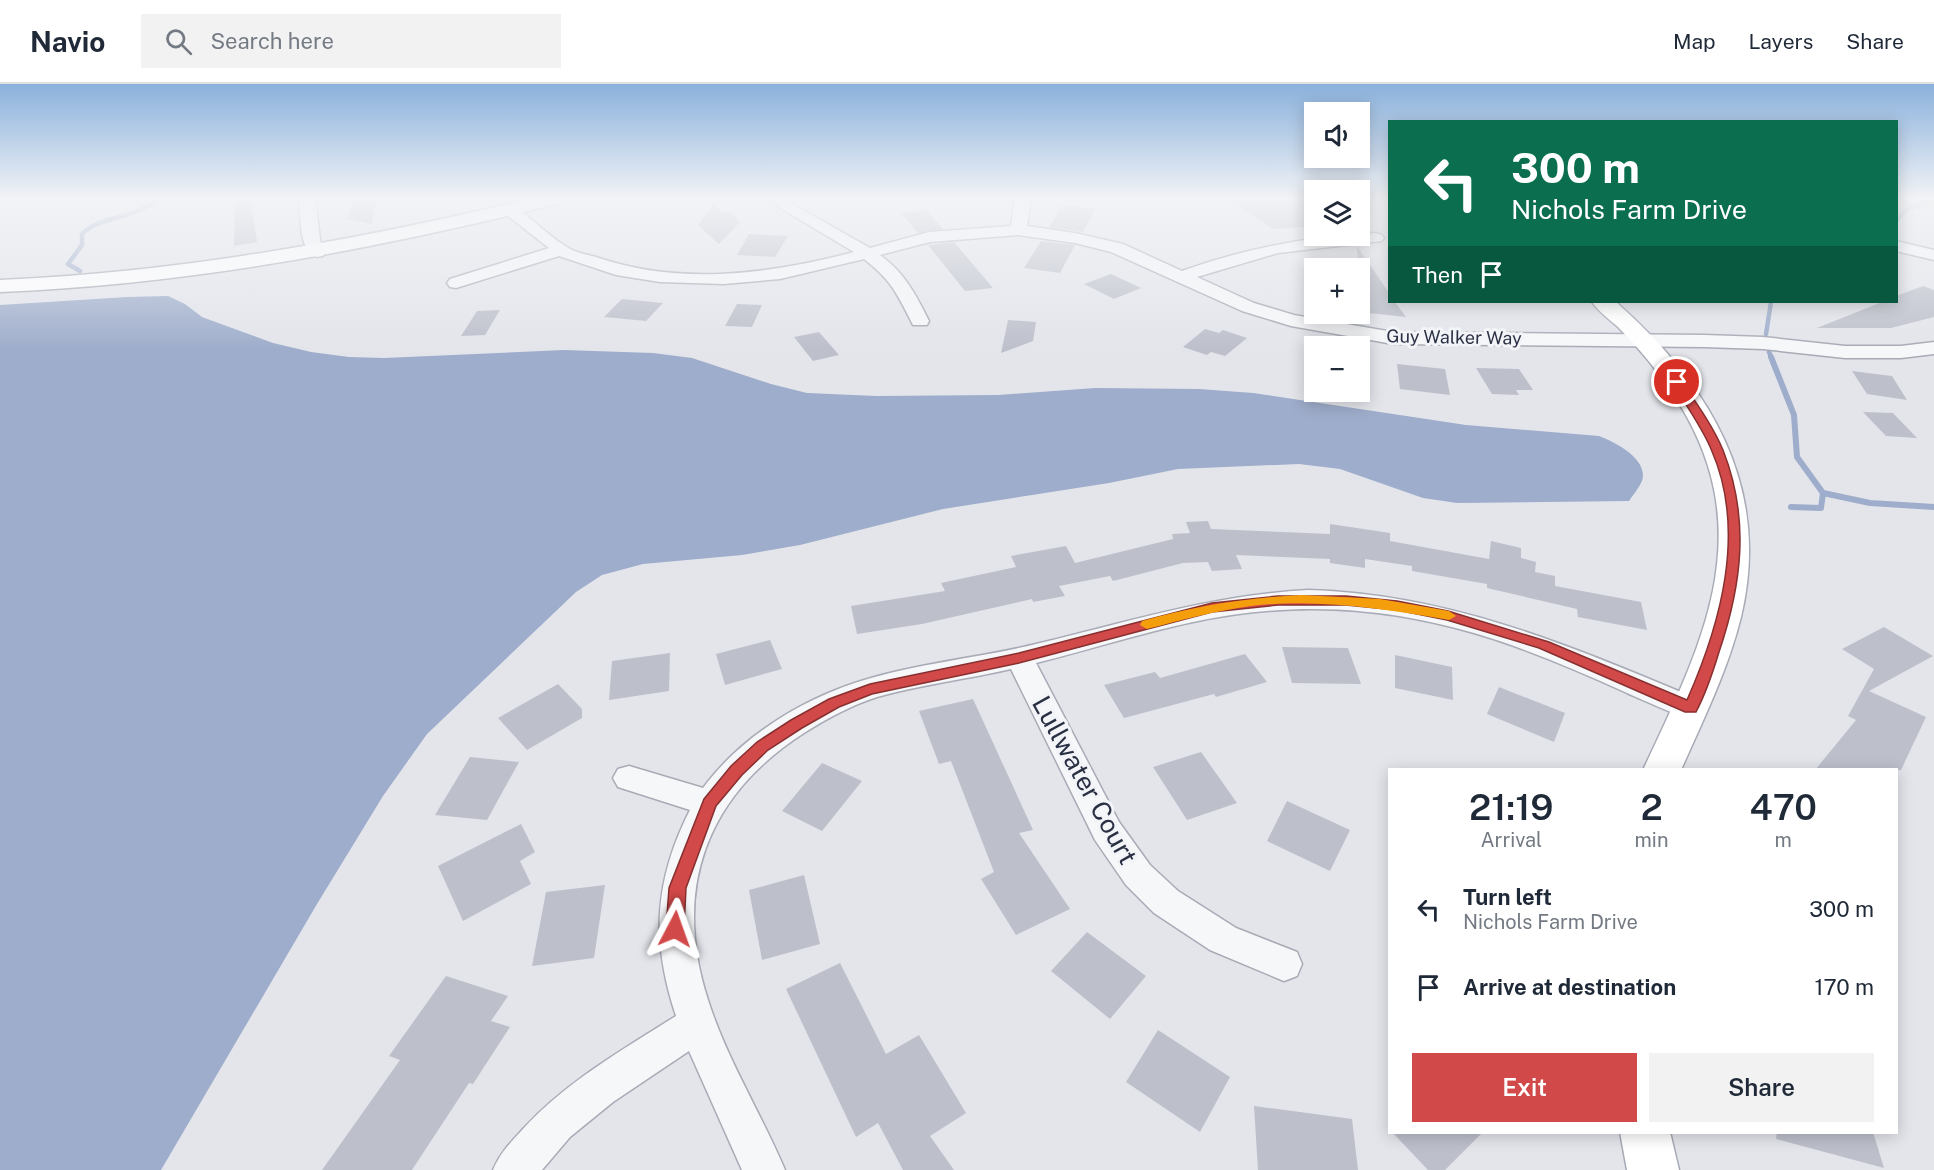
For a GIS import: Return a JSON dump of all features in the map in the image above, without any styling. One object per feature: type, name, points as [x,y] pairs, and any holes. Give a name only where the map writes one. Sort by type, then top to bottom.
[{"type":"street","points":[[0,286],[166,275],[332,249]]},
{"type":"street","points":[[857,249],[889,271],[903,288],[920,321]]},
{"type":"street","name":"Guy Walker Way","points":[[561,250],[580,260],[616,270],[690,280],[780,274],[886,249]]},
{"type":"street","name":"Guy Walker Way","points":[[1119,249],[1265,313],[1357,333],[1412,338],[1763,343],[1845,352],[1928,354]]},
{"type":"street","points":[[1184,276],[1240,256],[1271,249]]},
{"type":"street","points":[[1907,249],[1934,255]]},
{"type":"street","points":[[456,283],[561,250]]},
{"type":"street","points":[[1605,303],[1645,340],[1686,394],[1716,448],[1729,487],[1733,512],[1735,549],[1726,611],[1704,678],[1663,768]]},
{"type":"street","points":[[764,1170],[697,1024],[684,976],[675,929],[678,888],[709,803],[736,770],[763,746],[834,703],[870,689],[1019,658],[1212,608],[1266,601],[1346,600],[1397,606],[1448,616],[1496,629],[1544,645],[1690,708]]},
{"type":"street","name":"Lullwater Court","points":[[1019,658],[1107,831],[1138,875],[1166,902],[1223,939],[1284,964]]},
{"type":"street","points":[[629,778],[709,803]]},
{"type":"street","points":[[514,1170],[556,1123],[599,1088],[697,1024]]},
{"type":"street","points":[[1645,1134],[1653,1170]]},
{"type":"water","points":[[168,296],[185,304],[202,317],[273,343],[311,352],[349,357],[384,358],[564,350],[653,353],[692,358],[771,384],[807,393],[876,396],[998,395],[1095,388],[1199,389],[1253,393],[1466,425],[1599,436],[1629,452],[1636,459],[1643,473],[1638,489],[1629,501],[1457,503],[1423,498],[1340,469],[1299,464],[1178,469],[1109,483],[943,509],[800,545],[742,555],[643,564],[602,575],[576,592],[427,734],[383,796],[317,904],[161,1170],[0,1170],[0,305]]},
{"type":"building","points":[[741,249],[780,249],[775,257],[737,255]]},
{"type":"building","points":[[931,249],[960,249],[993,288],[965,291]]},
{"type":"building","points":[[1036,249],[1073,249],[1060,273],[1024,268]]},
{"type":"building","points":[[1359,249],[1365,258],[1358,258]]},
{"type":"building","points":[[1370,265],[1388,292],[1388,303],[1396,303],[1406,317],[1370,313]]},
{"type":"building","points":[[1111,274],[1141,288],[1114,299],[1084,284]]},
{"type":"building","points":[[1923,286],[1934,290],[1934,317],[1891,328],[1817,328],[1880,303],[1898,303],[1898,295]]},
{"type":"building","points":[[622,299],[663,303],[646,321],[604,317]]},
{"type":"building","points":[[737,304],[762,305],[752,327],[725,326]]},
{"type":"building","points":[[500,310],[485,335],[461,336],[477,311]]},
{"type":"building","points":[[1008,320],[1036,322],[1033,341],[1001,353]]},
{"type":"building","points":[[1205,329],[1219,333],[1223,330],[1247,338],[1225,356],[1211,352],[1207,355],[1183,347]]},
{"type":"building","points":[[819,332],[839,355],[813,361],[794,337]]},
{"type":"building","points":[[1397,364],[1445,369],[1450,395],[1400,389]]},
{"type":"building","points":[[1476,368],[1519,369],[1533,390],[1516,390],[1519,395],[1492,394]]},
{"type":"building","points":[[1852,371],[1892,376],[1907,400],[1867,394]]},
{"type":"building","points":[[1863,412],[1893,413],[1917,438],[1886,436]]},
{"type":"building","points":[[1208,521],[1211,529],[1330,534],[1330,524],[1390,533],[1390,541],[1489,559],[1491,541],[1521,548],[1521,558],[1536,562],[1535,572],[1555,576],[1555,586],[1641,602],[1647,630],[1578,617],[1577,609],[1487,588],[1487,584],[1412,571],[1412,566],[1365,559],[1365,568],[1330,563],[1330,559],[1236,555],[1242,569],[1212,571],[1208,562],[1183,563],[1113,581],[1110,576],[1059,586],[1065,596],[1033,602],[1032,599],[922,624],[857,634],[851,606],[945,591],[941,583],[1016,567],[1011,556],[1066,546],[1075,563],[1173,539],[1172,534],[1190,533],[1186,522]]},
{"type":"building","points":[[1884,627],[1933,656],[1869,691],[1926,717],[1901,770],[1898,768],[1817,768],[1856,720],[1848,716],[1874,669],[1842,649]]},
{"type":"building","points":[[770,640],[782,669],[725,685],[716,654]]},
{"type":"building","points":[[1282,647],[1348,648],[1361,684],[1292,683]]},
{"type":"building","points":[[670,653],[669,691],[609,700],[612,661]]},
{"type":"building","points":[[1245,654],[1267,682],[1216,697],[1214,694],[1124,718],[1104,685],[1155,672],[1160,678]]},
{"type":"building","points":[[1395,655],[1452,667],[1453,700],[1395,688]]},
{"type":"building","points":[[558,684],[582,709],[582,718],[527,750],[498,718]]},
{"type":"building","points":[[1499,687],[1565,713],[1554,742],[1487,714]]},
{"type":"building","points":[[973,699],[1033,830],[1019,833],[1070,909],[1016,935],[981,879],[994,872],[951,761],[939,764],[919,711]]},
{"type":"building","points":[[1201,752],[1237,803],[1187,820],[1153,767]]},
{"type":"building","points":[[470,757],[519,762],[487,820],[435,815]]},
{"type":"building","points":[[822,763],[862,781],[822,831],[782,811]]},
{"type":"building","points":[[1287,801],[1350,830],[1330,871],[1267,841]]},
{"type":"building","points":[[521,824],[535,852],[520,861],[531,884],[463,921],[438,866]]},
{"type":"building","points":[[804,875],[820,944],[762,960],[749,890]]},
{"type":"building","points":[[605,885],[594,958],[532,966],[546,892]]},
{"type":"building","points":[[1087,932],[1146,976],[1110,1019],[1051,971]]},
{"type":"building","points":[[840,963],[886,1054],[919,1035],[966,1113],[930,1136],[954,1170],[903,1170],[878,1123],[856,1137],[786,989]]},
{"type":"building","points":[[446,976],[508,996],[491,1021],[510,1027],[473,1084],[469,1083],[412,1170],[322,1170],[400,1060],[389,1056]]},
{"type":"building","points":[[1158,1030],[1230,1077],[1200,1132],[1126,1082]]},
{"type":"building","points":[[1254,1106],[1352,1119],[1358,1170],[1258,1170]]},
{"type":"building","points":[[1394,1134],[1481,1134],[1445,1170],[1428,1170]]},
{"type":"building","points":[[1777,1134],[1874,1134],[1884,1168],[1776,1139]]},
{"type":"waterway","points":[[79,249],[68,264],[80,271]]},
{"type":"waterway","points":[[1766,334],[1771,303]]},
{"type":"waterway","points":[[1769,352],[1772,359]]},
{"type":"waterway","points":[[1771,357],[1794,415],[1797,457],[1823,493]]},
{"type":"waterway","points":[[1791,507],[1821,508],[1823,493]]},
{"type":"waterway","points":[[1823,493],[1870,503],[1934,507]]},
{"type":"slow traffic","points":[[1147,625],[1212,608],[1301,599],[1346,600],[1397,606],[1449,616]]},
{"type":"route","points":[[675,929],[678,888],[709,803],[736,770],[763,746],[797,724],[834,703],[870,689],[1019,658],[1212,608],[1278,600],[1346,600],[1397,606],[1448,616],[1544,645],[1690,708],[1704,678],[1726,611],[1735,549],[1729,487],[1716,448],[1677,382]]}]
